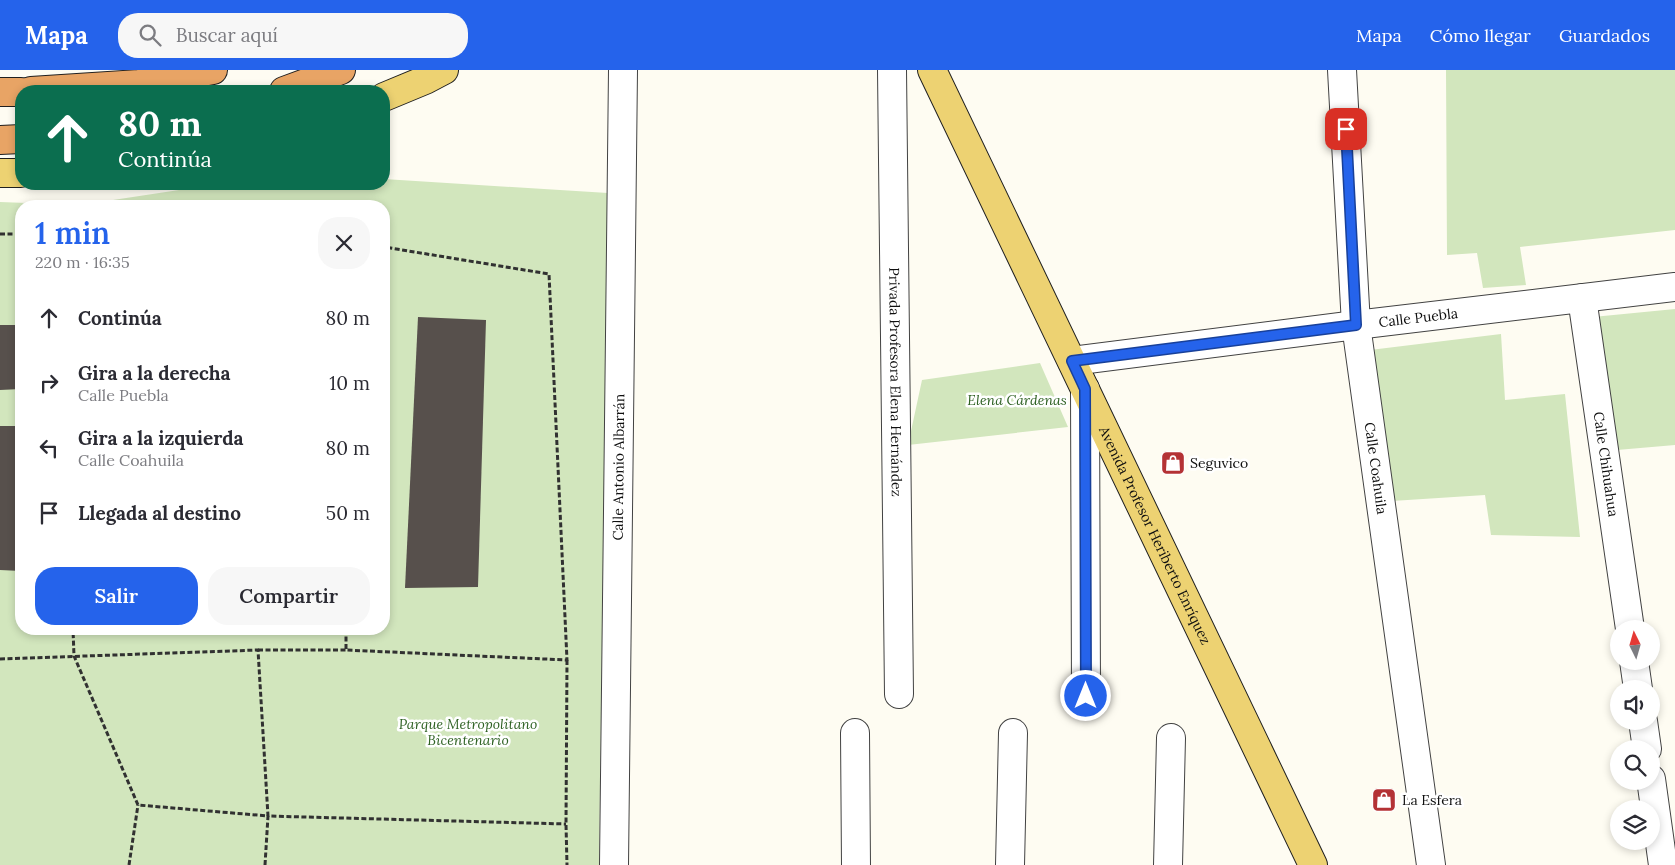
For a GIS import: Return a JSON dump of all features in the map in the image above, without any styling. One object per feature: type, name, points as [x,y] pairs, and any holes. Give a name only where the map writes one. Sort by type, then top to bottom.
[{"type":"highway","points":[[124,85],[139,84],[214,70]]},
{"type":"highway","points":[[300,85],[341,70]]},
{"type":"highway","points":[[0,92],[15,92]]},
{"type":"highway","points":[[0,140],[15,139]]},
{"type":"main road","points":[[390,95],[444,70]]},
{"type":"main road","name":"Avenida Profesor Heriberto Enríquez","points":[[932,70],[1310,864]]},
{"type":"main road","points":[[0,173],[15,173]]},
{"type":"street","name":"Calle Antonio Albarrán","points":[[614,865],[623,70]]},
{"type":"street","name":"Privada Profesora Elena Hernández","points":[[892,70],[899,694]]},
{"type":"street","name":"Calle Coahuila","points":[[1342,70],[1356,325],[1431,865]]},
{"type":"street","name":"Calle Puebla","points":[[1072,361],[1356,325],[1675,288]]},
{"type":"street","name":"Calle Chihuahua","points":[[1582,298],[1629,620]]},
{"type":"street","points":[[1085,389],[1086,696]]},
{"type":"street","points":[[855,733],[856,865]]},
{"type":"street","points":[[1010,865],[1013,733]]},
{"type":"street","points":[[1168,865],[1171,738]]},
{"type":"street","points":[[1653,790],[1664,865]]},
{"type":"path","points":[[0,234],[15,234]]},
{"type":"path","points":[[390,248],[550,274],[567,660],[567,865]]},
{"type":"path","points":[[73,635],[74,656],[138,805],[129,865]]},
{"type":"path","points":[[346,635],[346,650]]},
{"type":"path","points":[[0,659],[258,650],[346,650],[567,660]]},
{"type":"path","points":[[258,650],[268,816],[265,865]]},
{"type":"path","points":[[138,805],[268,816],[566,824]]},
{"type":"green space","points":[[1446,70],[1675,70],[1675,230],[1520,247],[1526,285],[1483,288],[1477,253],[1447,255]]},
{"type":"green space","name":"Parque Metropolitano Bicentenario","points":[[390,179],[608,193],[599,865],[0,865],[0,202],[15,203],[15,635],[390,635],[390,200],[113,200],[179,190],[390,190]]},
{"type":"green space","points":[[1675,309],[1675,445],[1617,450],[1593,317]]},
{"type":"green space","points":[[1501,334],[1505,400],[1565,394],[1580,537],[1491,535],[1485,495],[1392,501],[1370,350]]},
{"type":"green space","name":"Elena Cárdenas","points":[[1040,363],[1068,427],[908,445],[922,380]]},
{"type":"building","points":[[418,317],[486,320],[478,587],[405,588]]},
{"type":"building","points":[[0,325],[15,325],[15,389],[0,390]]},
{"type":"building","points":[[0,426],[15,426],[15,571],[0,570]]},
{"type":"place","name":"Seguvico","points":[[1173,463]]},
{"type":"place","name":"La Esfera","points":[[1384,800]]},
{"type":"route","points":[[1086,696],[1085,389],[1072,361],[1356,325],[1346,129]]}]
